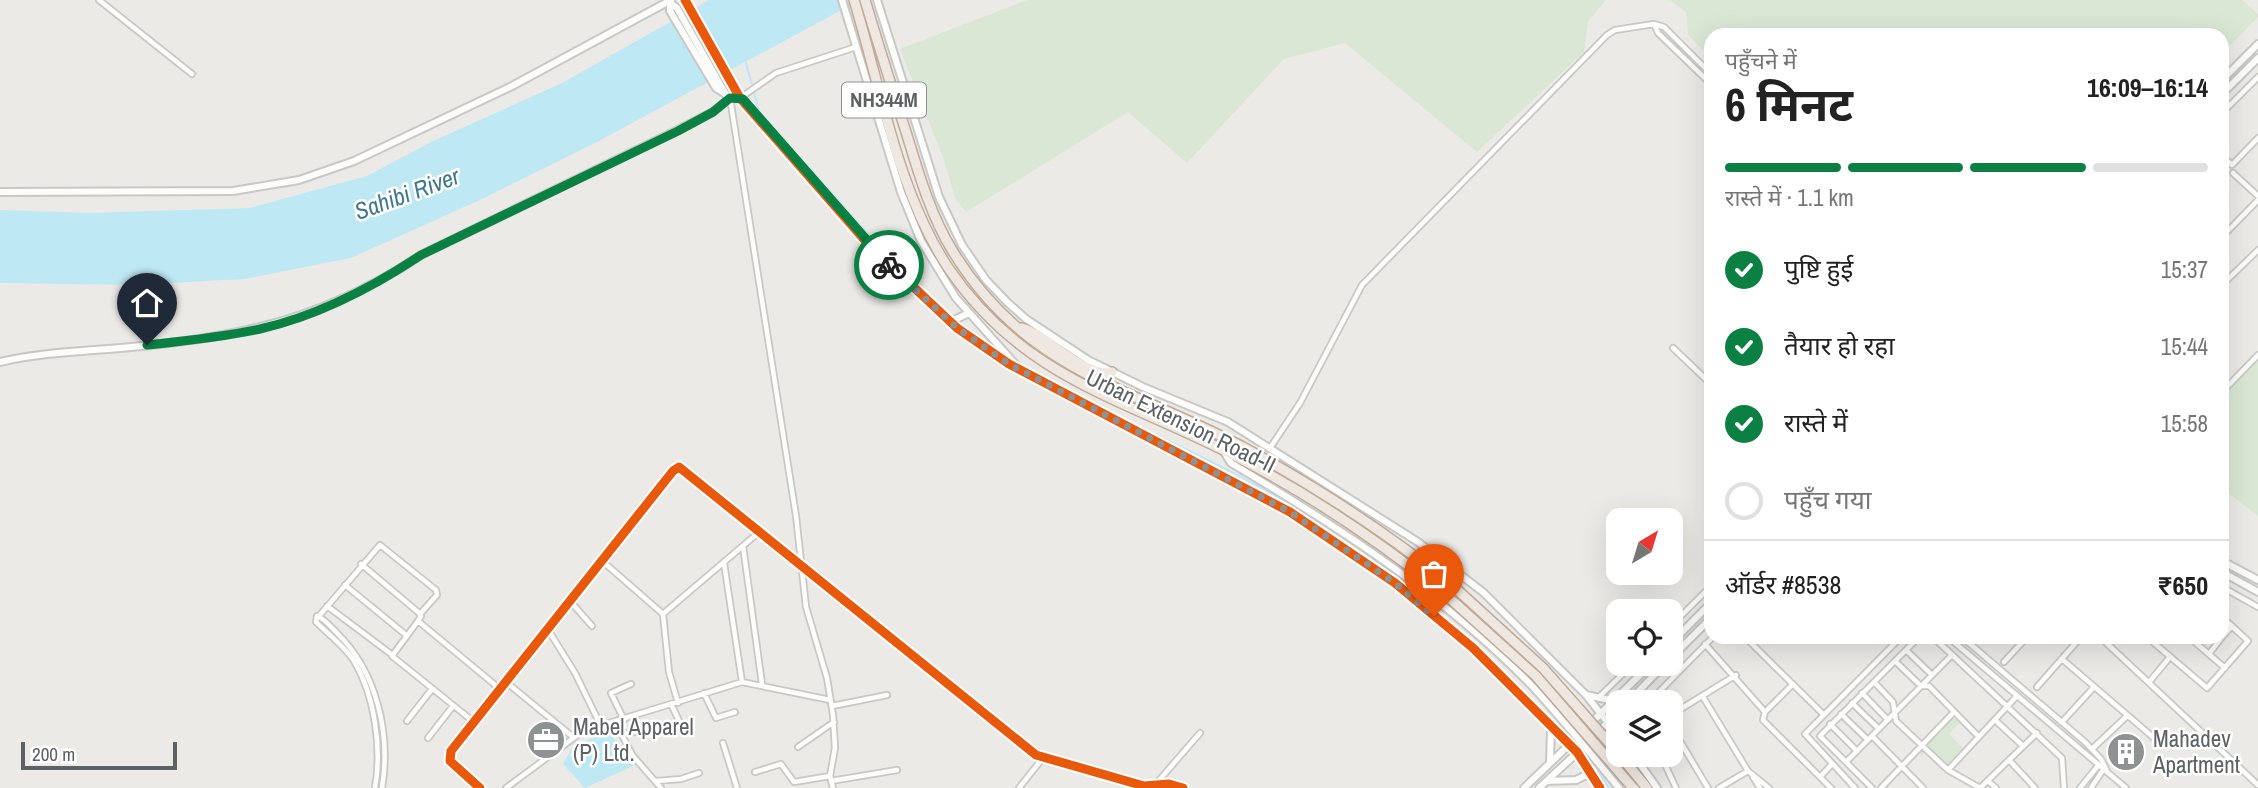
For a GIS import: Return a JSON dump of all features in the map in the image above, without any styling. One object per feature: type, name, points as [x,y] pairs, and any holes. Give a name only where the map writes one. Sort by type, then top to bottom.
[{"type":"highway","name":"Urban Extension Road-II","points":[[854,0],[870,35],[919,176],[941,230],[964,269],[1014,325],[1040,346],[1088,377],[1243,447],[1362,518],[1412,553],[1489,617],[1543,668],[1606,739]]},
{"type":"highway","name":"Urban Extension Road-II","points":[[865,0],[870,35],[902,165],[921,213],[948,267],[975,303],[1010,338],[1048,367],[1080,386],[1222,449],[1363,532],[1445,594],[1536,676],[1633,788]]},
{"type":"highway","points":[[1014,325],[1028,329],[1087,366],[1105,374],[1112,372]]},
{"type":"highway","name":"Urban Extension Road-II","points":[[1630,767],[1647,788]]},
{"type":"street","points":[[99,0],[192,74]]},
{"type":"street","points":[[842,0],[901,192],[921,241],[940,275],[969,313],[1020,369]]},
{"type":"street","points":[[877,0],[939,197],[962,245],[986,280],[1026,320],[1112,372],[1228,422],[1429,550],[1484,593],[1586,695],[1606,723],[1539,788]]},
{"type":"street","points":[[0,192],[233,191],[299,180],[354,161],[405,138],[671,1],[702,59],[728,97],[802,565],[806,607],[834,722],[835,748],[831,779],[833,788]]},
{"type":"street","points":[[687,2],[733,80],[740,98],[870,246],[950,322],[1020,369],[1226,476],[1325,534],[1395,583],[1473,648],[1577,752],[1600,788]]},
{"type":"street","points":[[1654,24],[1658,33],[1704,77]]},
{"type":"street","points":[[1270,449],[1300,403],[1362,285],[1607,35],[1615,30],[1654,24],[1664,27],[1704,67]]},
{"type":"street","points":[[0,362],[52,353],[147,345],[242,332],[316,311],[387,278],[421,255],[678,131],[713,112],[728,97],[740,98],[753,87],[806,61],[855,43]]},
{"type":"street","points":[[2229,73],[2258,44]]},
{"type":"street","points":[[2229,87],[2258,58]]},
{"type":"street","points":[[2229,106],[2258,77]]},
{"type":"street","points":[[2232,164],[2258,138]]},
{"type":"street","points":[[2229,162],[2233,173],[2258,201],[2229,230]]},
{"type":"street","points":[[2229,172],[2233,173]]},
{"type":"street","points":[[2229,278],[2258,250]]},
{"type":"street","points":[[950,322],[969,313]]},
{"type":"street","points":[[1673,348],[1704,377]]},
{"type":"street","points":[[2229,385],[2258,355]]},
{"type":"street","points":[[1222,449],[1231,463],[1359,541],[1439,602],[1531,686],[1585,745],[1619,788]]},
{"type":"street","points":[[480,788],[453,765],[449,756],[569,600],[679,467],[1042,759],[1144,786],[1169,784],[1183,788]]},
{"type":"street","points":[[663,614],[758,533]]},
{"type":"street","points":[[375,788],[377,740],[361,678],[352,659],[315,618],[380,545],[436,590],[437,595],[391,654]]},
{"type":"street","points":[[743,546],[762,684]]},
{"type":"street","points":[[601,560],[663,614],[669,672],[678,703]]},
{"type":"street","points":[[723,562],[742,682]]},
{"type":"street","points":[[361,564],[420,614]]},
{"type":"street","points":[[2229,565],[2258,580]]},
{"type":"street","points":[[2229,576],[2258,592]]},
{"type":"street","points":[[345,585],[406,635]]},
{"type":"street","points":[[2229,591],[2258,607]]},
{"type":"street","points":[[1683,614],[1704,593]]},
{"type":"street","points":[[569,600],[592,626]]},
{"type":"street","points":[[327,606],[474,722]]},
{"type":"street","points":[[1683,630],[1704,608]]},
{"type":"street","points":[[319,616],[354,649],[365,669],[384,736],[382,788]]},
{"type":"street","points":[[418,621],[500,689]]},
{"type":"street","points":[[2156,644],[2205,688],[2248,641],[2229,623]]},
{"type":"street","points":[[1683,646],[1704,625]]},
{"type":"street","points":[[2229,629],[2232,625]]},
{"type":"street","points":[[547,628],[575,673],[601,726]]},
{"type":"street","points":[[1661,690],[1705,644],[1736,675],[1765,712],[1765,724],[1831,788]]},
{"type":"street","points":[[1752,644],[1823,714]]},
{"type":"street","points":[[1854,788],[1805,734],[1894,644]]},
{"type":"street","points":[[1872,788],[1821,740],[1821,733],[1912,644]]},
{"type":"street","points":[[1940,644],[2062,758],[2064,788]]},
{"type":"street","points":[[1972,644],[2092,749],[2106,771]]},
{"type":"street","points":[[2004,662],[2020,644]]},
{"type":"street","points":[[2037,687],[2075,644]]},
{"type":"street","points":[[2108,644],[2258,785]]},
{"type":"street","points":[[2197,644],[2225,668]]},
{"type":"street","points":[[2208,654],[2216,644]]},
{"type":"street","points":[[1957,645],[2097,767],[2126,788]]},
{"type":"street","points":[[1906,650],[1932,675]]},
{"type":"street","points":[[1846,762],[1952,655]]},
{"type":"street","points":[[2150,681],[2170,657]]},
{"type":"street","points":[[2062,659],[2161,744]]},
{"type":"street","points":[[1895,661],[1921,686],[1928,686],[1979,737]]},
{"type":"street","points":[[1683,708],[1736,675]]},
{"type":"street","points":[[1598,698],[1621,676]]},
{"type":"street","points":[[1626,690],[1639,676]]},
{"type":"street","points":[[1640,690],[1653,676]]},
{"type":"street","points":[[506,682],[573,737]]},
{"type":"street","points":[[506,788],[573,737],[742,682],[762,684],[831,703],[887,695]]},
{"type":"street","points":[[1874,682],[1892,702],[1896,721],[1948,770],[1980,788],[2037,733]]},
{"type":"street","points":[[624,720],[611,693],[631,684]]},
{"type":"street","points":[[1765,712],[1793,684]]},
{"type":"street","points":[[2062,722],[2094,687]]},
{"type":"street","points":[[407,721],[432,690]]},
{"type":"street","points":[[704,694],[716,718],[735,712]]},
{"type":"street","points":[[1862,694],[1888,720]]},
{"type":"street","points":[[1586,695],[1606,699]]},
{"type":"street","points":[[1703,697],[1759,788]]},
{"type":"street","points":[[1948,770],[2015,697]]},
{"type":"street","points":[[1852,703],[1879,729]]},
{"type":"street","points":[[428,738],[453,706]]},
{"type":"street","points":[[672,706],[680,723]]},
{"type":"street","points":[[1524,788],[1606,709]]},
{"type":"street","points":[[1881,788],[1954,712]]},
{"type":"street","points":[[1841,714],[1902,766],[1923,788]]},
{"type":"street","points":[[2092,749],[2127,716]]},
{"type":"street","points":[[1995,720],[2024,746]]},
{"type":"street","points":[[615,722],[633,756],[661,788]]},
{"type":"street","points":[[798,747],[834,722]]},
{"type":"street","points":[[1830,724],[1857,751]]},
{"type":"street","points":[[621,734],[660,728]]},
{"type":"street","points":[[1550,763],[1551,728]]},
{"type":"street","points":[[1155,786],[1200,733]]},
{"type":"street","points":[[723,743],[737,788]]},
{"type":"street","points":[[1683,746],[1708,788]]},
{"type":"street","points":[[1019,788],[1042,759]]},
{"type":"street","points":[[2009,761],[2035,788]]},
{"type":"street","points":[[755,772],[781,764],[794,782],[897,770]]},
{"type":"street","points":[[1820,777],[1832,764]]},
{"type":"street","points":[[1642,767],[1657,788]]},
{"type":"street","points":[[1666,767],[1676,788]]},
{"type":"street","points":[[2080,788],[2097,767]]},
{"type":"street","points":[[2091,788],[2106,771]]},
{"type":"street","points":[[655,781],[681,779],[699,773]]},
{"type":"street","points":[[1547,780],[1576,780],[1590,773]]},
{"type":"street","points":[[1719,788],[1750,773]]},
{"type":"street","points":[[1750,773],[1769,788]]},
{"type":"street","points":[[1989,781],[1996,788]]},
{"type":"green space","points":[[1027,0],[1606,0],[1588,21],[1584,52],[1477,152],[1345,43],[1284,59],[1187,163],[1128,112],[966,212],[955,198],[944,160],[900,49]]},
{"type":"green space","points":[[1670,0],[2242,0],[2258,17],[2229,47],[2229,28],[1704,28],[1704,51],[1688,35],[1686,12]]},
{"type":"green space","points":[[2258,360],[2258,516],[2229,494],[2229,388]]},
{"type":"green space","points":[[1953,717],[1962,721],[1949,734],[1965,750],[1948,770],[1928,750],[1922,756],[1918,752]]},
{"type":"water","name":"Sahibi River","points":[[709,0],[860,0],[597,142],[482,199],[351,258],[244,279],[135,285],[0,283],[0,210],[88,213],[249,208],[367,176],[431,142],[562,83]]},
{"type":"water","points":[[608,730],[633,766],[585,788],[563,764],[572,748]]},
{"type":"waterway","points":[[746,63],[759,111],[890,259],[948,313]]},
{"type":"waterway","points":[[961,324],[1006,358]]},
{"type":"waterway","points":[[1113,415],[1246,480],[1342,537],[1398,578],[1447,619],[1562,729]]},
{"type":"waterway","points":[[1586,756],[1592,764]]},
{"type":"waterway","points":[[1598,772],[1609,788]]},
{"type":"cycle path","points":[[685,0],[740,98],[870,246],[957,328],[1009,364],[1290,512],[1395,583],[1473,648],[1577,752],[1600,788]]},
{"type":"cycle path","points":[[480,788],[450,761],[451,751],[673,471],[679,467],[1036,755],[1144,786],[1169,784],[1183,788]]},
{"type":"way so far","points":[[889,265],[957,328],[1009,364],[1290,512],[1395,583],[1434,616]]},
{"type":"place","name":"Mabel Apparel (P) Ltd.","points":[[546,740]]},
{"type":"place","name":"Mahadev Apartment","points":[[2126,752]]},
{"type":"route","points":[[147,345],[262,329],[316,311],[387,278],[421,255],[678,131],[713,112],[730,98],[743,99],[889,265]]}]
